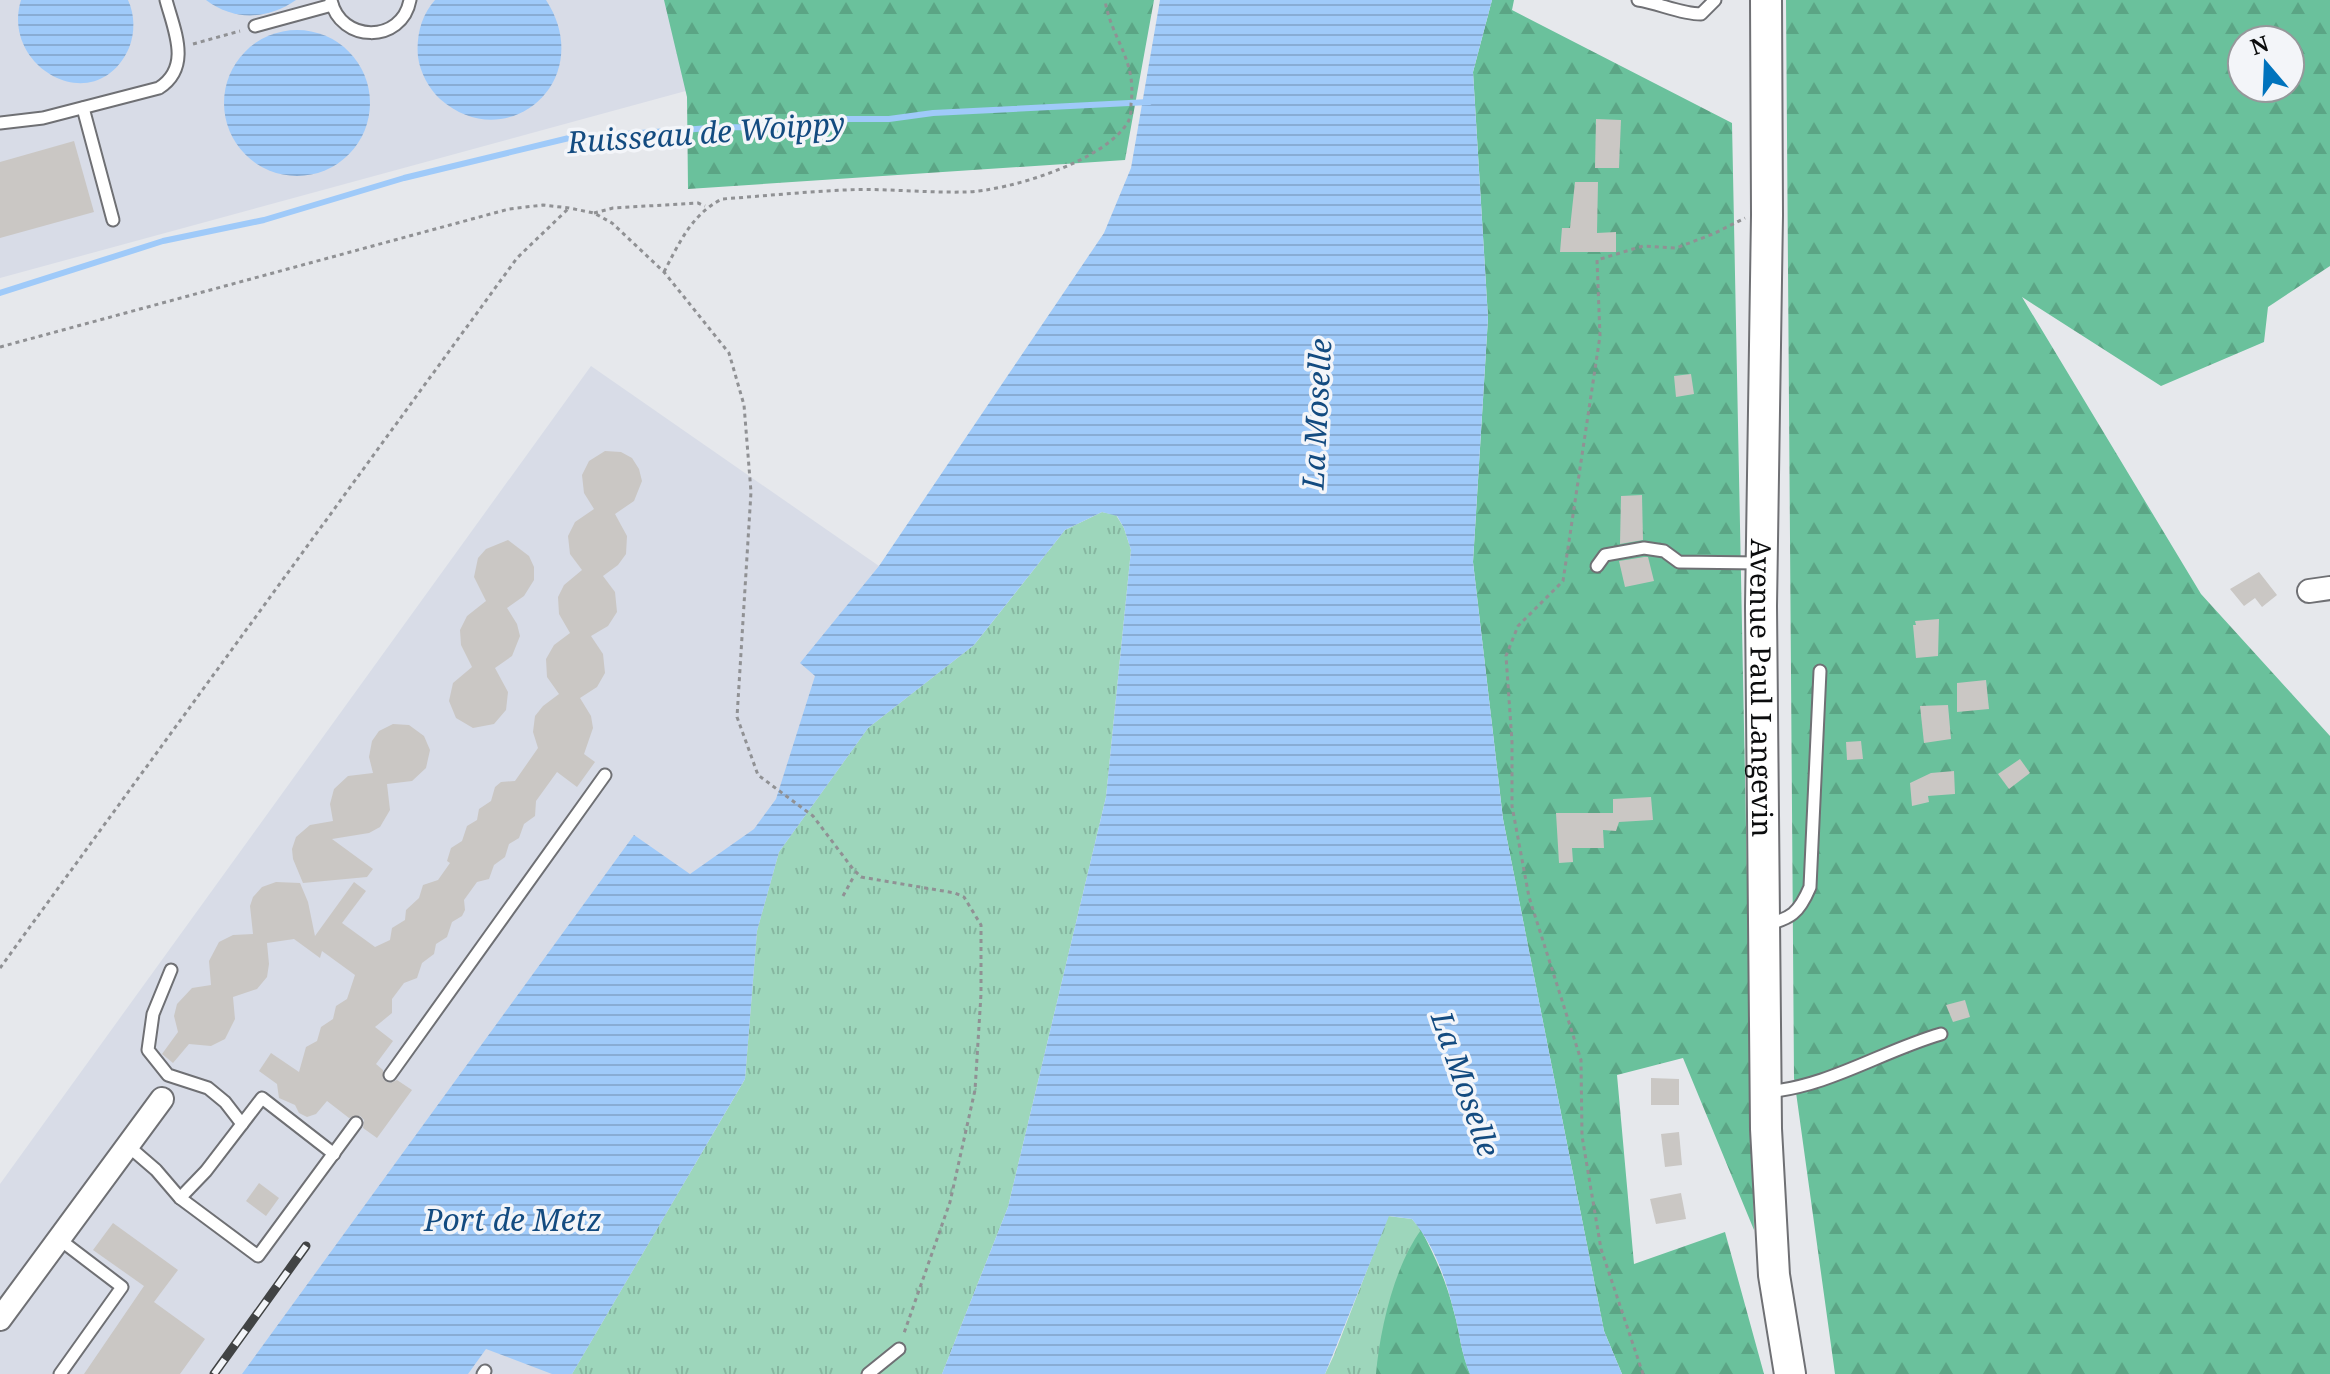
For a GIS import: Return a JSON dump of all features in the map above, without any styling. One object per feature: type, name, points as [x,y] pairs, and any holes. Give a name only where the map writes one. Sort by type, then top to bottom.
[{"type":"main road","name":"Avenue Paul Langevin","points":[[1766,0],[1767,215],[1761,563],[1765,1092],[1774,1275],[1790,1374]]},
{"type":"street","points":[[4,1305],[59,1239],[162,1099]]},
{"type":"lane","points":[[0,123],[43,118],[159,88],[168,82],[177,69],[179,48],[166,0]]},
{"type":"lane","points":[[255,26],[332,2],[346,26],[369,34],[382,33],[402,18],[410,0]]},
{"type":"lane","points":[[1638,0],[1701,14],[1715,0]]},
{"type":"lane","points":[[83,108],[113,220]]},
{"type":"lane","points":[[1597,566],[1605,555],[1644,548],[1664,551],[1679,562],[1761,563]]},
{"type":"lane","points":[[1764,925],[1786,920],[1802,905],[1810,887],[1820,671]]},
{"type":"lane","points":[[390,1075],[605,775]]},
{"type":"lane","points":[[171,970],[153,1014],[148,1050],[168,1075],[208,1088],[225,1102],[242,1124]]},
{"type":"lane","points":[[1765,1092],[1811,1085],[1911,1043],[1941,1034]]},
{"type":"lane","points":[[180,1198],[206,1171],[262,1098],[334,1154]]},
{"type":"lane","points":[[127,1145],[156,1170],[180,1198],[258,1256],[356,1123]]},
{"type":"lane","points":[[59,1239],[122,1287],[60,1374]]},
{"type":"lane","points":[[868,1374],[899,1349]]},
{"type":"path","points":[[664,272],[686,232],[706,207],[722,199],[845,190],[967,192],[1066,168],[1106,144],[1129,121],[1132,95],[1128,59],[1108,16],[1105,0]]},
{"type":"path","points":[[179,48],[255,26]]},
{"type":"path","points":[[594,213],[613,208],[698,203],[706,207]]},
{"type":"path","points":[[0,347],[509,209],[543,205],[594,213],[612,223],[664,272],[729,353],[744,405],[751,492],[737,717],[758,775],[813,816],[861,877],[955,893],[964,897],[981,925],[981,994],[975,1090],[950,1202],[899,1349]]},
{"type":"path","points":[[0,968],[517,258],[569,208]]},
{"type":"path","points":[[1643,1374],[1601,1249],[1582,1136],[1581,1060],[1529,897],[1512,806],[1512,742],[1506,656],[1518,626],[1563,581],[1600,336],[1597,260],[1643,246],[1676,248],[1713,234],[1742,218],[1767,215]]},
{"type":"path","points":[[843,896],[854,876]]},
{"type":"shaded area","points":[[0,0],[667,0],[693,89],[0,278]]},
{"type":"shaded area","points":[[591,366],[879,566],[974,645],[582,1374],[0,1374],[0,1184]]},
{"type":"green space","points":[[664,0],[1154,0],[1125,160],[688,189],[687,97]]},
{"type":"green space","points":[[1492,0],[1514,0],[1512,10],[1732,123],[1754,1230],[1683,1058],[1617,1075],[1634,1264],[1725,1232],[1764,1374],[1622,1374],[1604,1331],[1503,819],[1473,562],[1488,318],[1473,72]]},
{"type":"green space","points":[[1786,0],[2330,0],[2330,266],[2268,307],[2264,342],[2161,386],[2022,297],[2201,594],[2330,736],[2330,1374],[1835,1374],[1794,1078]]},
{"type":"green space","points":[[1102,512],[1116,515],[1131,550],[1106,797],[1008,1207],[942,1374],[572,1374],[745,1079],[757,931],[779,852],[868,728],[974,645],[1065,530]]},
{"type":"green space","points":[[1388,1216],[1412,1219],[1421,1230],[1470,1374],[1325,1374]]},
{"type":"green space","points":[[1421,1230],[1448,1291],[1470,1374],[1376,1374],[1390,1299],[1403,1262]]},
{"type":"water","points":[[21,0],[128,0],[133,24],[129,48],[114,70],[95,81],[75,83],[55,77],[37,64],[24,46],[18,25]]},
{"type":"water","points":[[206,0],[296,0],[274,11],[239,15]]},
{"type":"water","points":[[435,0],[546,0],[559,30],[561,58],[553,82],[538,102],[517,115],[492,120],[466,115],[440,99],[423,74],[418,49],[423,20]]},
{"type":"water","points":[[1160,0],[1492,0],[1473,72],[1488,318],[1473,562],[1503,819],[1604,1331],[1622,1374],[1470,1374],[1447,1287],[1433,1251],[1412,1219],[1389,1216],[1325,1374],[942,1374],[1008,1207],[1106,797],[1131,550],[1117,516],[1102,512],[1065,530],[974,645],[868,728],[779,852],[757,931],[745,1079],[572,1374],[552,1374],[486,1349],[468,1374],[242,1374],[634,835],[690,874],[754,829],[776,799],[815,676],[800,663],[879,566],[1104,233],[1131,168]]},
{"type":"water","points":[[297,30],[325,36],[348,52],[364,75],[370,103],[364,131],[348,154],[325,170],[297,176],[269,170],[246,154],[230,131],[224,103],[230,75],[246,52],[269,36]]},
{"type":"building","points":[[1596,119],[1621,120],[1619,168],[1595,168]]},
{"type":"building","points":[[74,141],[94,212],[0,238],[0,162]]},
{"type":"building","points":[[1575,182],[1598,182],[1597,233],[1616,232],[1616,252],[1560,252],[1562,228],[1570,228]]},
{"type":"building","points":[[1691,374],[1694,394],[1676,397],[1674,376]]},
{"type":"building","points":[[605,451],[621,452],[632,458],[642,481],[634,501],[615,514],[627,536],[626,554],[618,565],[603,576],[615,592],[617,612],[608,626],[591,636],[603,654],[605,673],[597,687],[580,698],[591,716],[593,728],[584,754],[595,762],[577,787],[557,772],[536,801],[535,816],[524,824],[519,838],[509,844],[505,857],[494,865],[489,879],[477,882],[464,900],[462,916],[452,922],[447,937],[436,944],[434,954],[422,963],[417,978],[404,983],[392,999],[392,1013],[375,1027],[393,1041],[376,1064],[383,1070],[383,1079],[390,1083],[397,1080],[412,1090],[377,1138],[363,1128],[364,1120],[360,1116],[349,1118],[327,1101],[316,1114],[307,1117],[299,1113],[295,1105],[279,1098],[277,1084],[259,1071],[271,1053],[299,1072],[306,1047],[317,1041],[321,1027],[333,1019],[336,1006],[347,999],[355,975],[322,951],[320,958],[294,939],[267,943],[267,977],[257,989],[233,997],[235,1019],[225,1039],[211,1046],[189,1044],[173,1063],[162,1054],[178,1032],[174,1016],[177,1004],[192,988],[211,985],[209,961],[219,942],[233,935],[253,934],[250,906],[262,887],[276,882],[300,883],[308,902],[315,936],[354,882],[366,891],[342,923],[375,947],[390,940],[392,928],[405,920],[406,910],[419,898],[423,885],[438,880],[450,863],[447,861],[451,848],[462,841],[467,826],[477,820],[479,809],[491,801],[495,787],[501,782],[515,781],[538,748],[533,732],[535,716],[559,694],[547,677],[546,659],[554,645],[570,633],[559,614],[558,597],[564,585],[582,570],[570,554],[568,536],[575,522],[594,509],[584,493],[582,475],[589,461]]},
{"type":"building","points":[[1642,495],[1643,540],[1620,544],[1621,496]]},
{"type":"building","points":[[508,540],[529,556],[534,567],[534,580],[524,596],[507,608],[520,636],[512,656],[495,668],[508,692],[506,710],[494,724],[473,728],[456,718],[449,701],[453,683],[472,667],[461,645],[460,630],[467,616],[486,601],[474,577],[478,558],[486,549]]},
{"type":"building","points":[[1648,557],[1654,581],[1625,587],[1619,561]]},
{"type":"building","points":[[2259,572],[2277,595],[2262,607],[2255,598],[2244,606],[2230,589]]},
{"type":"building","points":[[1939,619],[1938,656],[1916,658],[1915,621]]},
{"type":"building","points":[[1986,680],[1989,709],[1957,712],[1957,683]]},
{"type":"building","points":[[1948,705],[1951,739],[1924,743],[1920,706]]},
{"type":"building","points":[[393,724],[409,725],[424,736],[430,750],[426,768],[412,781],[387,784],[390,810],[380,827],[369,833],[332,839],[373,869],[367,877],[303,883],[293,859],[296,837],[310,825],[333,821],[330,804],[334,789],[348,776],[373,773],[369,757],[372,741],[379,731]]},
{"type":"building","points":[[1861,741],[1863,759],[1847,760],[1846,742]]},
{"type":"building","points":[[2020,759],[2030,773],[2009,789],[1998,774]]},
{"type":"building","points":[[1954,771],[1955,794],[1928,796],[1929,802],[1912,806],[1910,783],[1931,773]]},
{"type":"building","points":[[1651,797],[1653,820],[1619,822],[1616,831],[1603,830],[1604,848],[1572,848],[1573,862],[1559,863],[1556,813],[1613,813],[1613,799]]},
{"type":"building","points":[[1965,1000],[1970,1017],[1953,1022],[1946,1005]]},
{"type":"building","points":[[1651,1078],[1679,1079],[1679,1105],[1651,1105]]},
{"type":"building","points":[[1679,1132],[1682,1165],[1665,1167],[1661,1134]]},
{"type":"building","points":[[259,1183],[279,1198],[266,1216],[246,1201]]},
{"type":"building","points":[[1681,1193],[1686,1219],[1656,1224],[1650,1199]]},
{"type":"building","points":[[113,1223],[178,1270],[154,1302],[205,1339],[180,1374],[84,1374],[144,1286],[93,1250]]},
{"type":"waterway","name":"Ruisseau de Woippy","points":[[0,293],[163,241],[264,220],[404,178],[569,138],[724,127],[779,128],[841,119],[889,119],[933,113],[1149,102]]},
{"type":"railway","points":[[214,1374],[306,1246]]},
{"type":"water label","name":"La Moselle","points":[[1316,414]]},
{"type":"water label","name":"La Moselle","points":[[1466,1084]]},
{"type":"water label","name":"Port de Metz","points":[[513,1219]]}]
